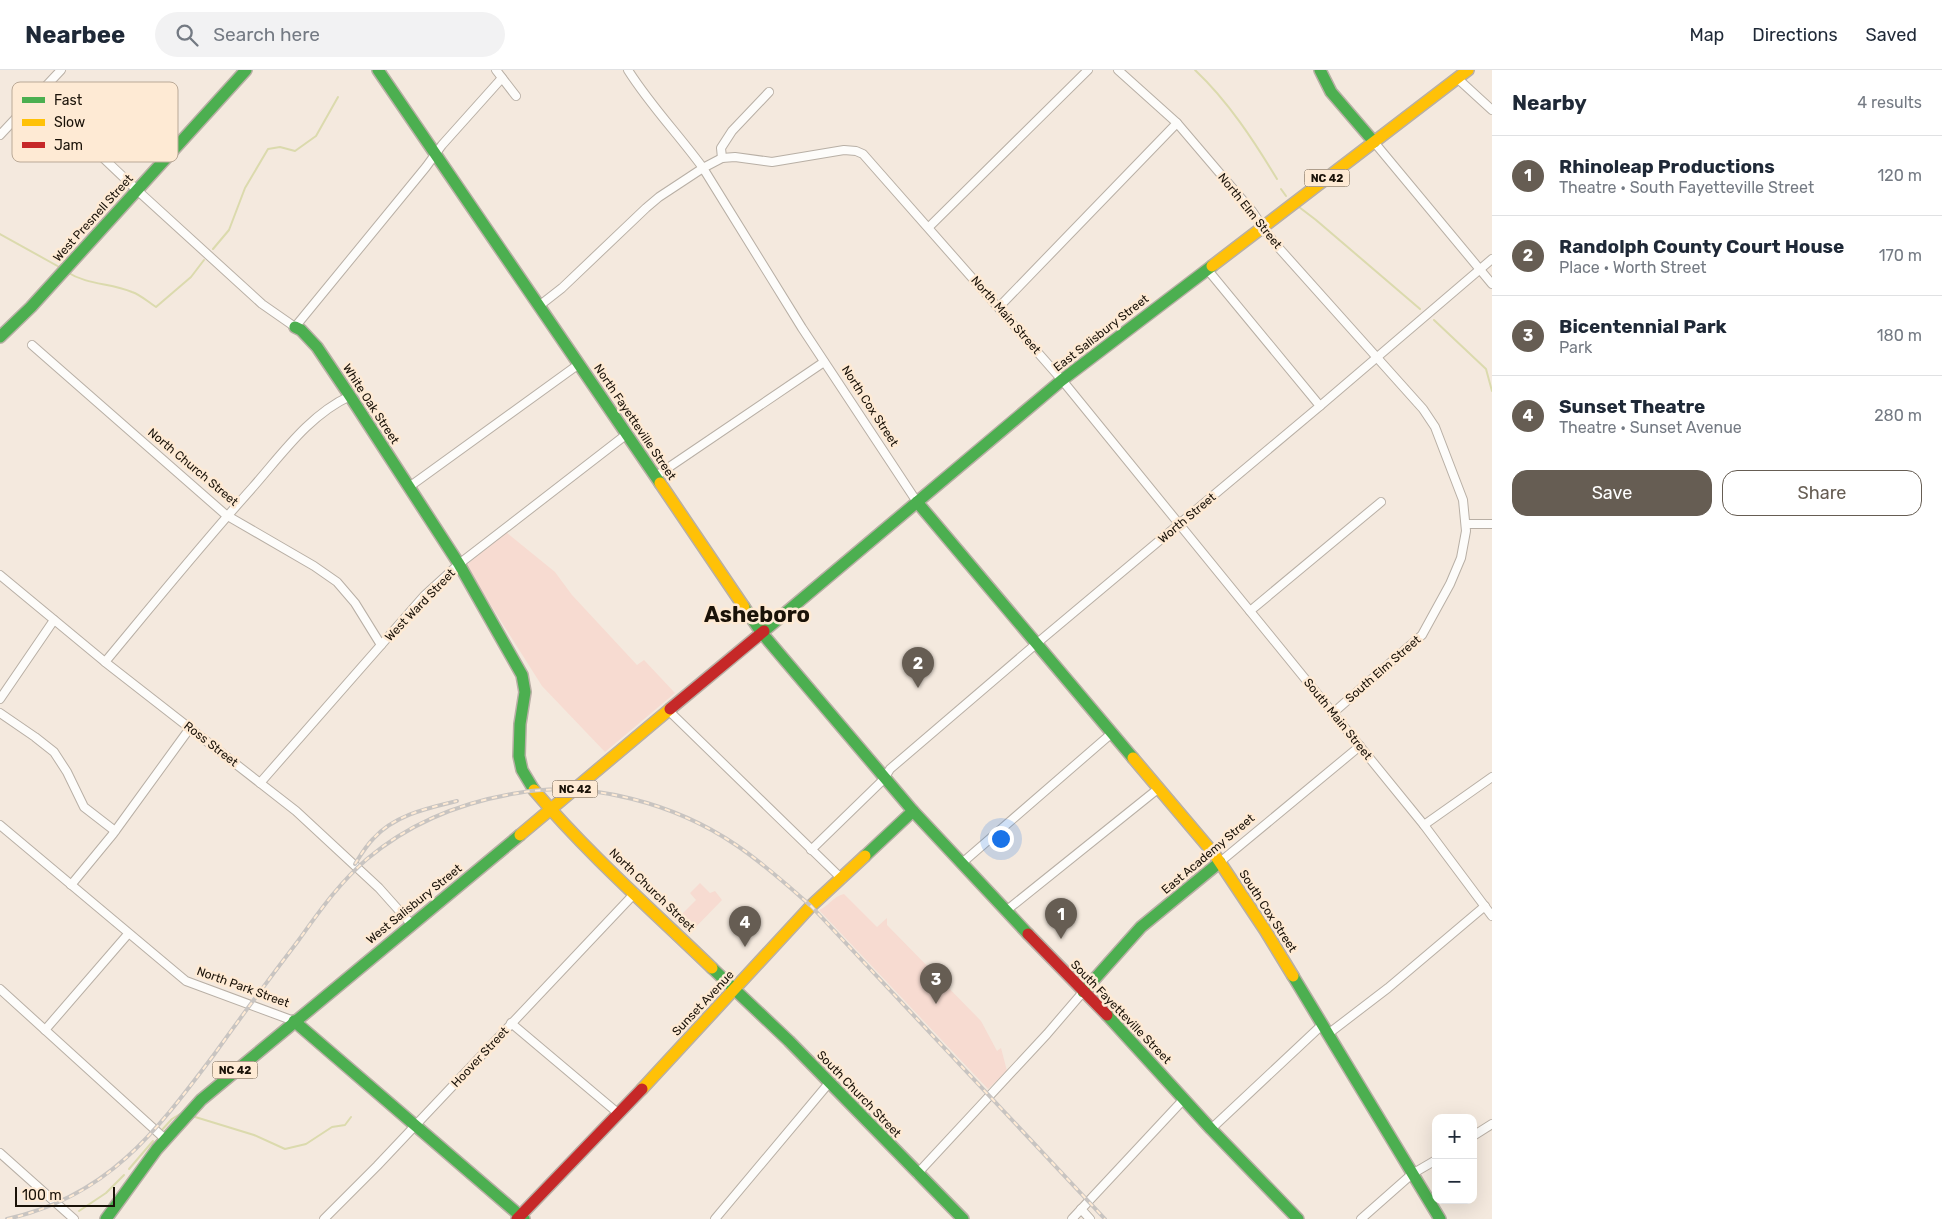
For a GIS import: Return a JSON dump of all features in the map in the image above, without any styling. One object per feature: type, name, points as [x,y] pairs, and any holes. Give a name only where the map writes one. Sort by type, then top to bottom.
[{"type":"main road","name":"West Presnell Street","points":[[178,145],[246,70]]},
{"type":"main road","name":"North Fayetteville Street","points":[[378,70],[761,632],[884,779]]},
{"type":"main road","points":[[1320,70],[1331,92],[1374,142]]},
{"type":"main road","name":"East Salisbury Street","points":[[761,632],[1062,380],[1468,70]]},
{"type":"main road","name":"West Presnell Street","points":[[0,338],[31,307],[162,162]]},
{"type":"main road","name":"White Oak Street","points":[[295,326],[317,348],[459,564],[522,676],[525,692],[520,724],[519,756],[522,770],[534,790],[550,809]]},
{"type":"main road","name":"North Cox Street","points":[[917,502],[1036,644]]},
{"type":"main road","name":"West Salisbury Street","points":[[106,1219],[164,1138],[199,1100],[412,925],[761,632]]},
{"type":"main road","name":"South Cox Street","points":[[1036,644],[1220,862],[1249,904],[1440,1219]]},
{"type":"main road","name":"South Fayetteville Street","points":[[884,779],[1083,992],[1116,1024],[1211,1129],[1298,1219]]},
{"type":"main road","name":"North Church Street","points":[[550,809],[735,990]]},
{"type":"main road","name":"Sunset Avenue","points":[[521,1218],[735,990],[811,906],[913,811]]},
{"type":"main road","name":"East Academy Street","points":[[1083,992],[1141,927],[1220,862]]},
{"type":"main road","name":"South Church Street","points":[[735,990],[963,1219]]},
{"type":"main road","name":"North Park Street","points":[[294,1021],[521,1218]]},
{"type":"street","points":[[49,82],[61,70]]},
{"type":"street","points":[[496,70],[516,96]]},
{"type":"street","name":"North Cox Street","points":[[628,70],[662,118],[686,144],[703,168],[824,362],[917,502]]},
{"type":"street","points":[[930,227],[1088,70]]},
{"type":"street","name":"North Elm Street","points":[[1118,70],[1177,122],[1252,211],[1278,247],[1377,358]]},
{"type":"street","points":[[295,326],[435,155],[502,78]]},
{"type":"street","points":[[1457,78],[1492,110]]},
{"type":"street","points":[[539,306],[562,288],[659,197],[722,158],[721,148],[732,131],[770,92]]},
{"type":"street","points":[[0,135],[12,122]]},
{"type":"street","points":[[998,307],[1177,122]]},
{"type":"street","points":[[1374,142],[1492,284]]},
{"type":"street","name":"North Main Street","points":[[722,158],[734,157],[772,162],[844,150],[863,154],[930,227],[1062,380],[1180,524]]},
{"type":"street","name":"White Oak Street","points":[[108,162],[262,304],[295,326]]},
{"type":"street","name":"Worth Street","points":[[811,850],[884,779],[890,769],[1492,259]]},
{"type":"street","points":[[1207,269],[1320,406]]},
{"type":"street","name":"North Church Street","points":[[32,345],[226,515],[314,566],[336,582],[354,603],[381,645]]},
{"type":"street","name":"South Elm Street","points":[[1333,713],[1422,635],[1450,584],[1461,558],[1466,531],[1463,500],[1436,427],[1423,409],[1377,358]]},
{"type":"street","points":[[656,476],[824,362]]},
{"type":"street","points":[[409,487],[579,364]]},
{"type":"street","points":[[105,662],[226,515],[304,428],[350,396]]},
{"type":"street","name":"West Ward Street","points":[[260,783],[424,596],[459,564],[627,434]]},
{"type":"street","points":[[1250,611],[1381,502]]},
{"type":"street","name":"South Main Street","points":[[1180,524],[1424,825],[1492,916]]},
{"type":"street","points":[[1466,524],[1492,524]]},
{"type":"street","name":"Ross Street","points":[[0,576],[105,662],[318,829],[379,888],[412,925]]},
{"type":"street","points":[[1,697],[54,620]]},
{"type":"street","points":[[668,710],[842,879]]},
{"type":"street","points":[[0,713],[54,752],[67,772],[84,807],[115,831]]},
{"type":"street","points":[[71,885],[115,831],[190,728]]},
{"type":"street","points":[[962,863],[1112,733]]},
{"type":"street","name":"East Academy Street","points":[[1220,862],[1360,746]]},
{"type":"street","points":[[1424,825],[1492,777]]},
{"type":"street","points":[[1007,910],[1159,788]]},
{"type":"street","name":"North Park Street","points":[[0,825],[128,934],[192,984],[294,1021]]},
{"type":"street","name":"Hoover Street","points":[[324,1219],[415,1126],[635,893]]},
{"type":"street","points":[[1211,1129],[1325,1029],[1388,988],[1485,906]]},
{"type":"street","points":[[45,1030],[128,934]]},
{"type":"street","points":[[0,990],[164,1138]]},
{"type":"street","points":[[917,1174],[1047,1034],[1083,992]]},
{"type":"street","points":[[511,1023],[618,1114]]},
{"type":"street","points":[[715,1219],[829,1083]]},
{"type":"street","points":[[1072,1219],[1184,1099]]},
{"type":"street","points":[[1477,1133],[1492,1124]]},
{"type":"street","points":[[0,1153],[74,1219]]},
{"type":"street","points":[[1360,1219],[1412,1174],[1432,1162]]},
{"type":"street","points":[[1081,1210],[1090,1219]]},
{"type":"shaded area","points":[[506,532],[555,572],[572,595],[637,665],[644,660],[675,693],[605,752],[542,686],[466,566]]},
{"type":"shaded area","points":[[700,883],[710,893],[715,891],[722,900],[689,934],[669,916],[674,910],[681,915],[696,900],[690,893]]},
{"type":"shaded area","points":[[844,894],[877,927],[887,918],[887,925],[981,1021],[997,1051],[1001,1048],[1007,1071],[988,1089],[819,910]]},
{"type":"waterway","points":[[1195,70],[1229,108],[1250,136],[1277,179]]},
{"type":"waterway","points":[[213,249],[229,230],[245,188],[268,149],[280,147],[295,151],[316,136],[338,97]]},
{"type":"waterway","points":[[1281,189],[1286,196]]},
{"type":"waterway","points":[[1299,207],[1420,309]]},
{"type":"waterway","points":[[0,234],[61,268]]},
{"type":"waterway","points":[[67,272],[91,282],[132,292],[156,307],[191,277],[204,260]]},
{"type":"waterway","points":[[1434,320],[1486,369],[1492,391]]},
{"type":"waterway","points":[[160,1132],[172,1119],[180,1114]]},
{"type":"waterway","points":[[192,1116],[254,1135],[285,1149],[306,1144],[332,1127],[345,1125],[351,1117]]},
{"type":"waterway","points":[[129,1169],[153,1141]]},
{"type":"waterway","points":[[79,1211],[106,1193],[124,1175]]},
{"type":"railway","points":[[7,1219],[42,1209],[73,1195],[101,1178],[149,1136],[192,1084],[330,898],[367,859],[401,834],[457,808],[497,797],[546,790],[603,793],[660,807],[712,830],[756,859],[811,906],[1105,1219]]},
{"type":"railway","points":[[355,864],[370,842],[391,824],[412,814],[457,801]]},
{"type":"traffic: fast","points":[[178,145],[246,70]]},
{"type":"traffic: fast","points":[[378,70],[660,483]]},
{"type":"traffic: fast","points":[[1320,70],[1331,92],[1374,142]]},
{"type":"traffic: fast","points":[[0,337],[31,307],[163,162]]},
{"type":"traffic: fast","points":[[764,631],[1062,380],[1212,266]]},
{"type":"traffic: fast","points":[[295,327],[301,330],[317,347],[350,396],[459,564],[522,675],[525,692],[520,724],[519,756],[522,770],[534,790]]},
{"type":"traffic: fast","points":[[917,502],[1133,758]]},
{"type":"traffic: fast","points":[[744,607],[761,632],[913,811],[1028,934]]},
{"type":"traffic: fast","points":[[865,856],[913,811]]},
{"type":"traffic: fast","points":[[106,1219],[157,1149],[201,1100],[520,835]]},
{"type":"traffic: fast","points":[[1083,992],[1141,927],[1220,862]]},
{"type":"traffic: fast","points":[[712,968],[789,1041],[963,1219]]},
{"type":"traffic: fast","points":[[1293,976],[1440,1219]]},
{"type":"traffic: fast","points":[[1107,1015],[1211,1129],[1298,1219]]},
{"type":"traffic: fast","points":[[294,1021],[524,1219]]},
{"type":"traffic: slow","points":[[1212,266],[1468,70]]},
{"type":"traffic: slow","points":[[660,483],[744,607]]},
{"type":"traffic: slow","points":[[520,835],[670,709]]},
{"type":"traffic: slow","points":[[1133,758],[1215,855],[1293,976]]},
{"type":"traffic: slow","points":[[534,790],[576,837],[712,968]]},
{"type":"traffic: slow","points":[[642,1089],[811,906],[865,856]]},
{"type":"traffic: jam","points":[[670,709],[764,631]]},
{"type":"traffic: jam","points":[[1028,934],[1107,1015]]},
{"type":"traffic: jam","points":[[517,1219],[642,1089]]},
{"type":"place","name":"Randolph County Court House","points":[[918,688]]},
{"type":"place","name":"Rhinoleap Productions","points":[[1061,939]]},
{"type":"place","name":"Sunset Theatre","points":[[745,947]]},
{"type":"place","name":"Bicentennial Park","points":[[936,1004]]},
{"type":"district","name":"Asheboro","points":[[757,614]]}]
